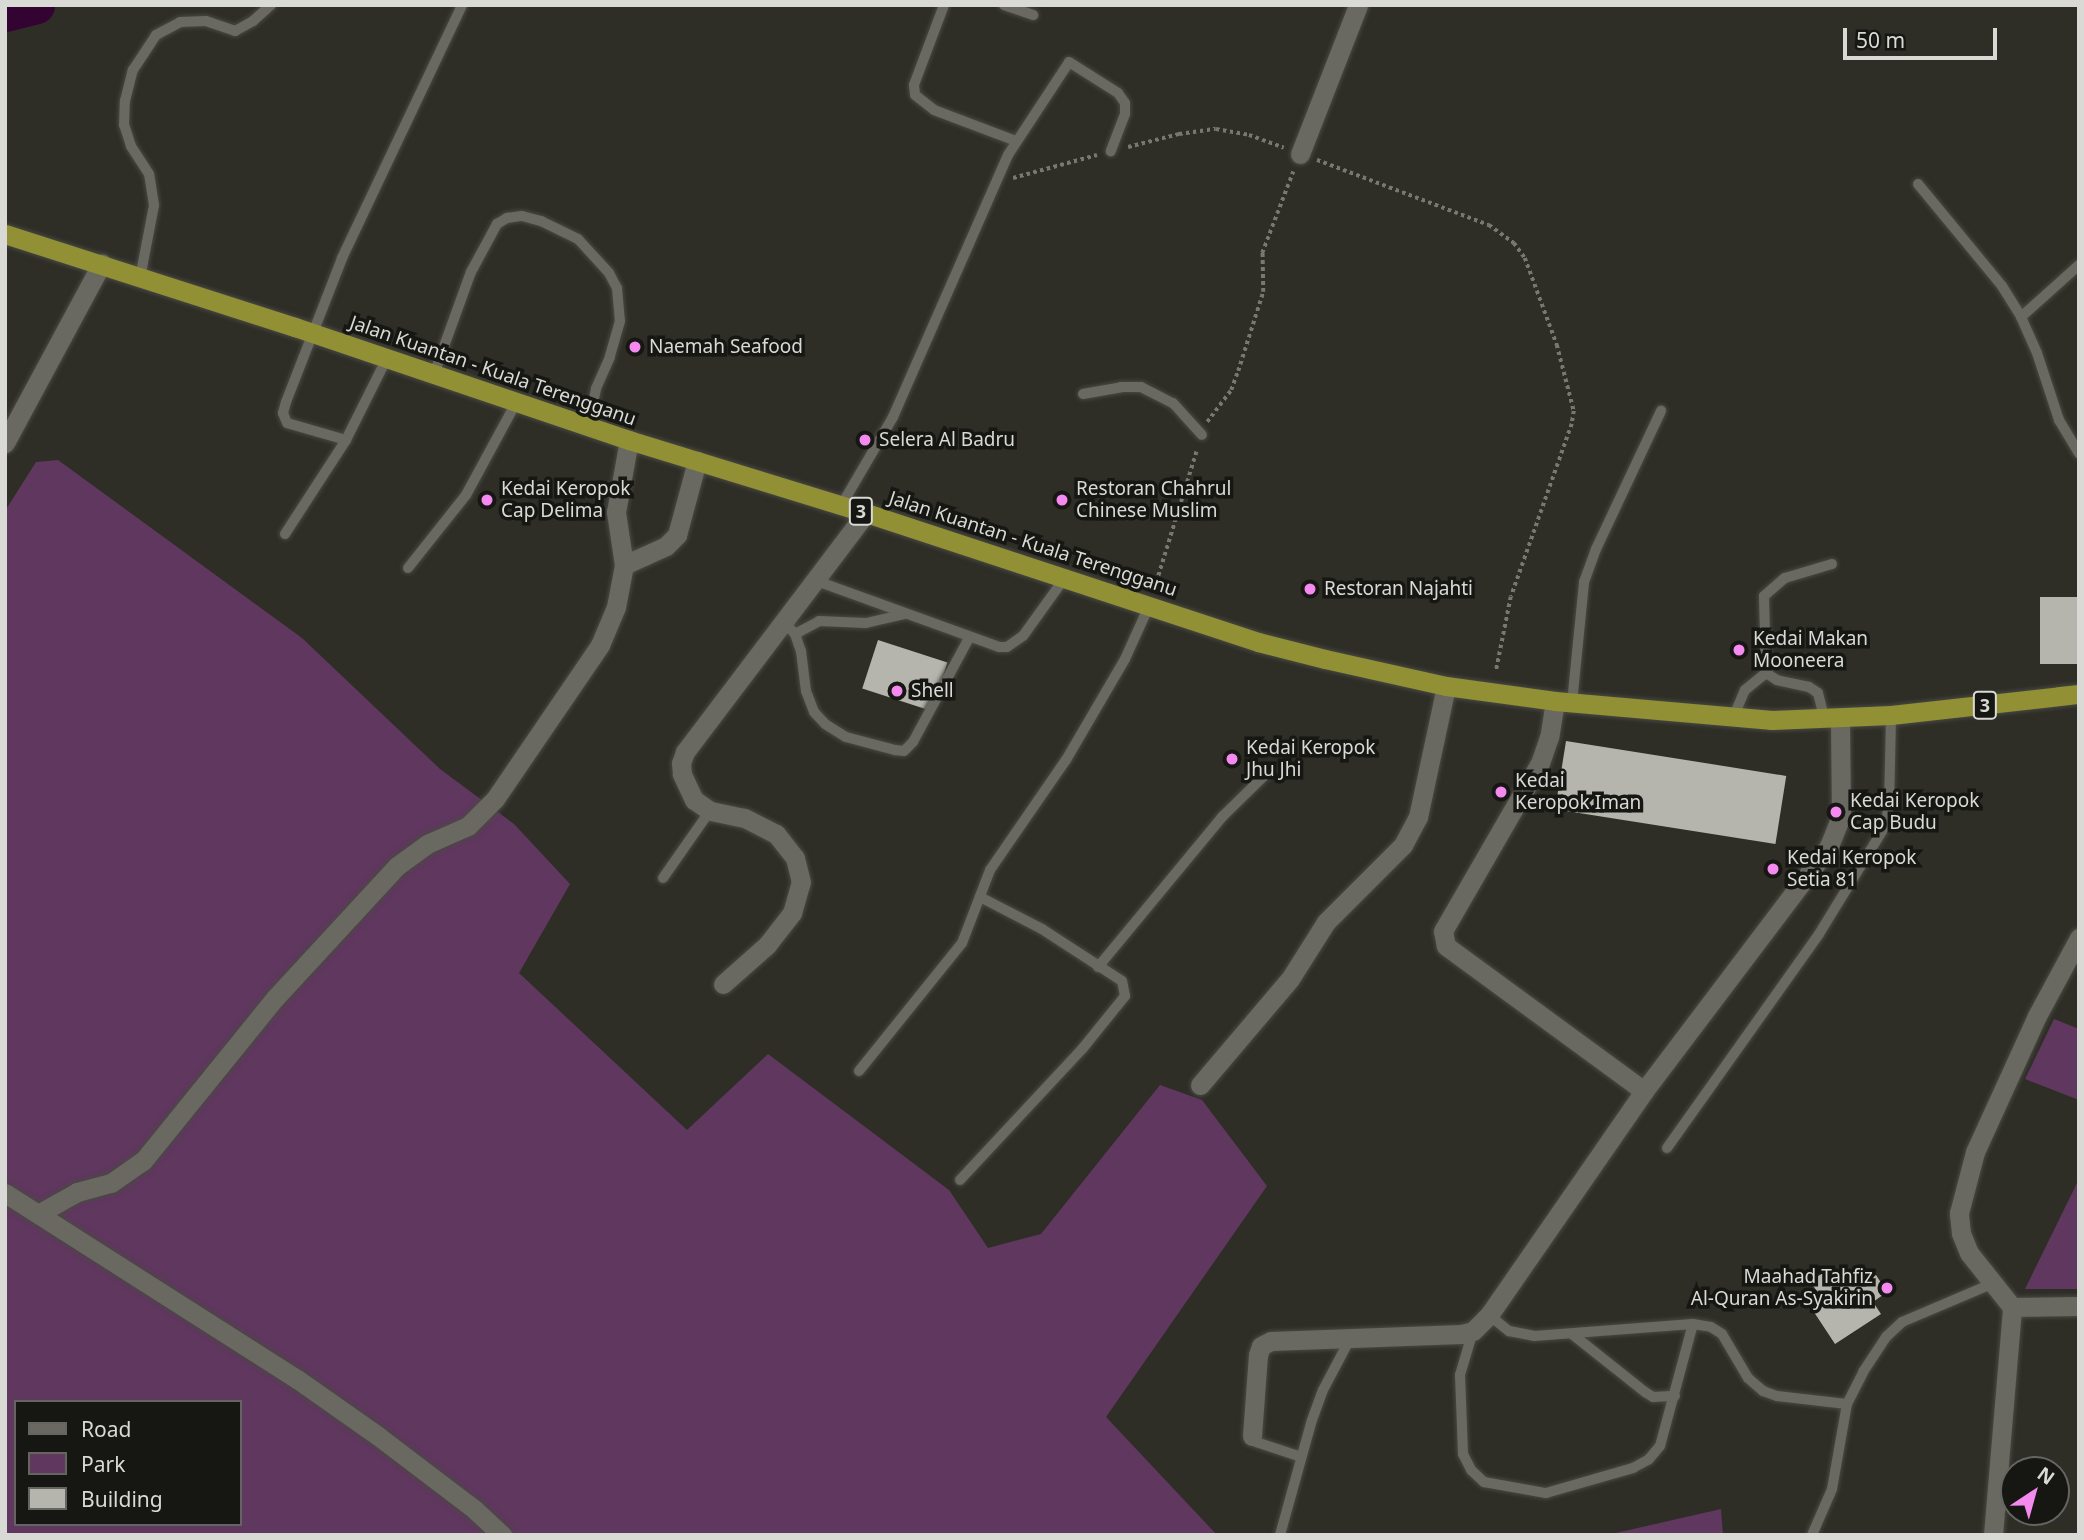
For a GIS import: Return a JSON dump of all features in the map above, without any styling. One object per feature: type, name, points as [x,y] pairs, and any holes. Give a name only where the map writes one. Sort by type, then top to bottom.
[{"type":"highway","name":"Jalan Kuantan - Kuala Terengganu","points":[[5,234],[102,263],[140,278],[629,440],[866,513],[1258,642],[1446,686],[1563,702],[1733,718],[1891,715],[2079,694]]},
{"type":"street","points":[[1300,154],[1358,5]]},
{"type":"street","points":[[8,438],[102,263]]},
{"type":"street","points":[[38,1214],[77,1192],[111,1184],[143,1161],[276,996],[397,866],[407,856],[468,827],[482,814],[531,749],[600,645],[616,607],[624,565],[616,512],[629,440]]},
{"type":"street","points":[[624,565],[666,546],[677,535],[697,461]]},
{"type":"street","points":[[723,984],[767,945],[792,913],[801,882],[795,858],[776,834],[744,818],[710,810],[694,800],[687,790],[681,763],[685,752],[789,628],[814,580],[866,513]]},
{"type":"street","points":[[1200,1085],[1290,979],[1326,922],[1403,845],[1418,817],[1446,686]]},
{"type":"street","points":[[1563,702],[1540,763],[1443,931],[1446,946],[1644,1091]]},
{"type":"street","points":[[1252,1436],[1261,1346],[1271,1341],[1441,1336],[1473,1331],[1489,1315],[1644,1091],[1829,846],[1841,816],[1832,718]]},
{"type":"street","points":[[1993,1535],[2012,1307],[1969,1253],[1961,1234],[1959,1213],[1975,1152],[2037,1016],[2079,938]]},
{"type":"street","points":[[5,1193],[317,1394],[410,1460],[502,1535]]},
{"type":"street","points":[[2012,1307],[2079,1306]]},
{"type":"lane","points":[[140,278],[155,205],[149,174],[131,146],[124,125],[125,101],[133,71],[156,35],[180,22],[206,21],[236,31],[253,21],[271,5]]},
{"type":"lane","points":[[346,440],[287,423],[283,413],[312,333],[375,186],[462,5]]},
{"type":"lane","points":[[944,5],[914,85],[915,95],[934,110],[1016,141]]},
{"type":"lane","points":[[1004,5],[1033,15]]},
{"type":"lane","points":[[841,506],[893,417],[1016,141],[1069,62],[1118,93],[1125,103],[1125,114],[1111,151]]},
{"type":"lane","points":[[1918,184],[2001,286],[2021,317],[2037,353],[2059,420],[2079,453]]},
{"type":"lane","points":[[434,374],[471,272],[497,224],[508,218],[522,216],[541,221],[578,239],[609,273],[617,288],[620,321],[610,357],[596,389],[588,426]]},
{"type":"lane","points":[[2021,317],[2079,265]]},
{"type":"lane","points":[[285,534],[346,440],[387,358]]},
{"type":"lane","points":[[1083,394],[1121,387],[1140,387],[1173,403],[1202,435]]},
{"type":"lane","points":[[408,568],[466,495],[517,401]]},
{"type":"lane","points":[[1563,702],[1584,582],[1596,549],[1661,411]]},
{"type":"lane","points":[[1766,673],[1764,596],[1785,578],[1832,564]]},
{"type":"lane","points":[[814,580],[999,647],[1014,643],[1023,636],[1065,579]]},
{"type":"lane","points":[[859,1071],[962,943],[990,870],[1066,760],[1125,659],[1149,606]]},
{"type":"lane","points":[[905,614],[866,623],[819,621],[789,628],[814,712],[825,724],[846,737],[904,751],[914,742],[970,638]]},
{"type":"lane","points":[[1733,718],[1745,690],[1766,673]]},
{"type":"lane","points":[[1766,673],[1777,680],[1809,687],[1818,693],[1832,718]]},
{"type":"lane","points":[[1667,1148],[1838,906],[1884,828],[1889,806],[1891,715]]},
{"type":"lane","points":[[1098,967],[1222,817],[1270,770]]},
{"type":"lane","points":[[663,878],[710,810]]},
{"type":"lane","points":[[960,1180],[1083,1048],[1125,996],[1122,981],[1042,929],[980,897]]},
{"type":"lane","points":[[1812,1535],[1832,1489],[1847,1404],[1863,1372],[1886,1337],[1902,1322],[1994,1283]]},
{"type":"lane","points":[[1489,1315],[1510,1331],[1534,1336],[1693,1324],[1711,1327],[1722,1334],[1748,1378],[1763,1391],[1777,1396],[1847,1404]]},
{"type":"lane","points":[[1473,1331],[1460,1376],[1463,1454],[1471,1470],[1484,1482],[1546,1493],[1633,1468],[1648,1459],[1660,1446],[1693,1324]]},
{"type":"lane","points":[[1572,1334],[1653,1397],[1675,1396]]},
{"type":"lane","points":[[1280,1535],[1323,1390],[1350,1339]]},
{"type":"lane","points":[[1252,1436],[1256,1442],[1301,1457]]},
{"type":"path","points":[[995,183],[1179,134],[1216,129],[1249,135],[1489,225],[1514,243],[1525,258],[1557,345],[1574,411],[1572,424],[1510,597],[1493,691]]},
{"type":"path","points":[[1149,606],[1202,435],[1231,390],[1238,371],[1263,292],[1262,253],[1300,154]]},
{"type":"green space","points":[[58,460],[302,638],[440,769],[514,824],[570,884],[519,973],[687,1130],[768,1054],[949,1190],[988,1248],[1041,1234],[1160,1085],[1202,1100],[1267,1186],[1106,1417],[1217,1535],[5,1535],[5,511],[36,462]]},
{"type":"green space","points":[[2054,1019],[2079,1029],[2079,1100],[2025,1079]]},
{"type":"green space","points":[[2079,1179],[2079,1289],[2025,1289]]},
{"type":"green space","points":[[1721,1509],[1723,1535],[1607,1535]]},
{"type":"building","points":[[2040,597],[2079,597],[2079,664],[2040,664]]},
{"type":"building","points":[[878,640],[947,663],[932,711],[862,689]]},
{"type":"building","points":[[1566,741],[1786,776],[1775,844],[1555,809]]},
{"type":"building","points":[[1859,1269],[1866,1281],[1876,1275],[1887,1292],[1873,1302],[1881,1314],[1835,1344],[1808,1303],[1820,1296],[1810,1281],[1825,1272],[1834,1286]]},
{"type":"waterway","points":[[5,13],[36,5]]},
{"type":"place","name":"Naemah Seafood","points":[[635,347]]},
{"type":"place","name":"Selera Al Badru","points":[[865,440]]},
{"type":"place","name":"Kedai Keropok Cap Delima","points":[[487,500]]},
{"type":"place","name":"Restoran Chahrul Chinese Muslim","points":[[1062,500]]},
{"type":"place","name":"Restoran Najahti","points":[[1310,589]]},
{"type":"place","name":"Kedai Makan Mooneera","points":[[1739,650]]},
{"type":"place","name":"Shell","points":[[897,691]]},
{"type":"place","name":"Kedai Keropok Jhu Jhi","points":[[1232,759]]},
{"type":"place","name":"Kedai Keropok Iman","points":[[1501,792]]},
{"type":"place","name":"Kedai Keropok Cap Budu","points":[[1836,812]]},
{"type":"place","name":"Kedai Keropok Setia 81","points":[[1773,869]]},
{"type":"place","name":"Maahad Tahfiz Al-Quran As-Syakirin","points":[[1887,1288]]}]
